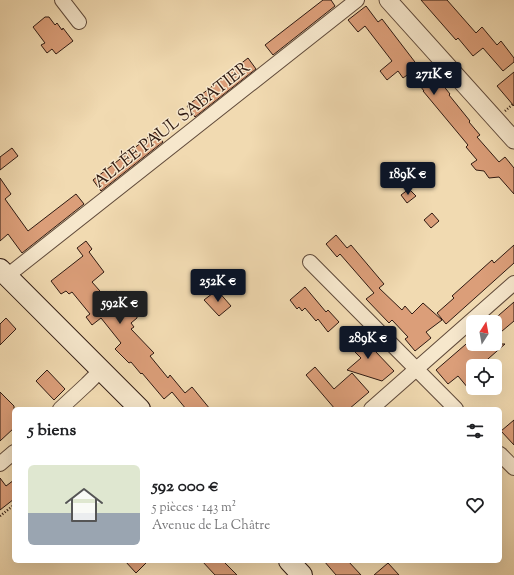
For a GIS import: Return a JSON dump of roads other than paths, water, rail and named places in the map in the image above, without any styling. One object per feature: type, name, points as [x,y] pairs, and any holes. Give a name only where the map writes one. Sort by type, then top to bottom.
[{"type":"main road","points":[[4,273],[138,407]]},
{"type":"main road","points":[[291,563],[302,575]]},
{"type":"street","points":[[62,0],[79,22]]},
{"type":"street","name":"ALLÉE PAUL SABATIER","points":[[4,273],[357,0]]},
{"type":"street","points":[[388,0],[514,140]]},
{"type":"street","points":[[310,262],[454,407]]},
{"type":"street","points":[[373,407],[514,282]]},
{"type":"street","points":[[62,407],[101,370]]},
{"type":"street","points":[[0,464],[12,454]]},
{"type":"street","points":[[502,456],[514,468]]}]
